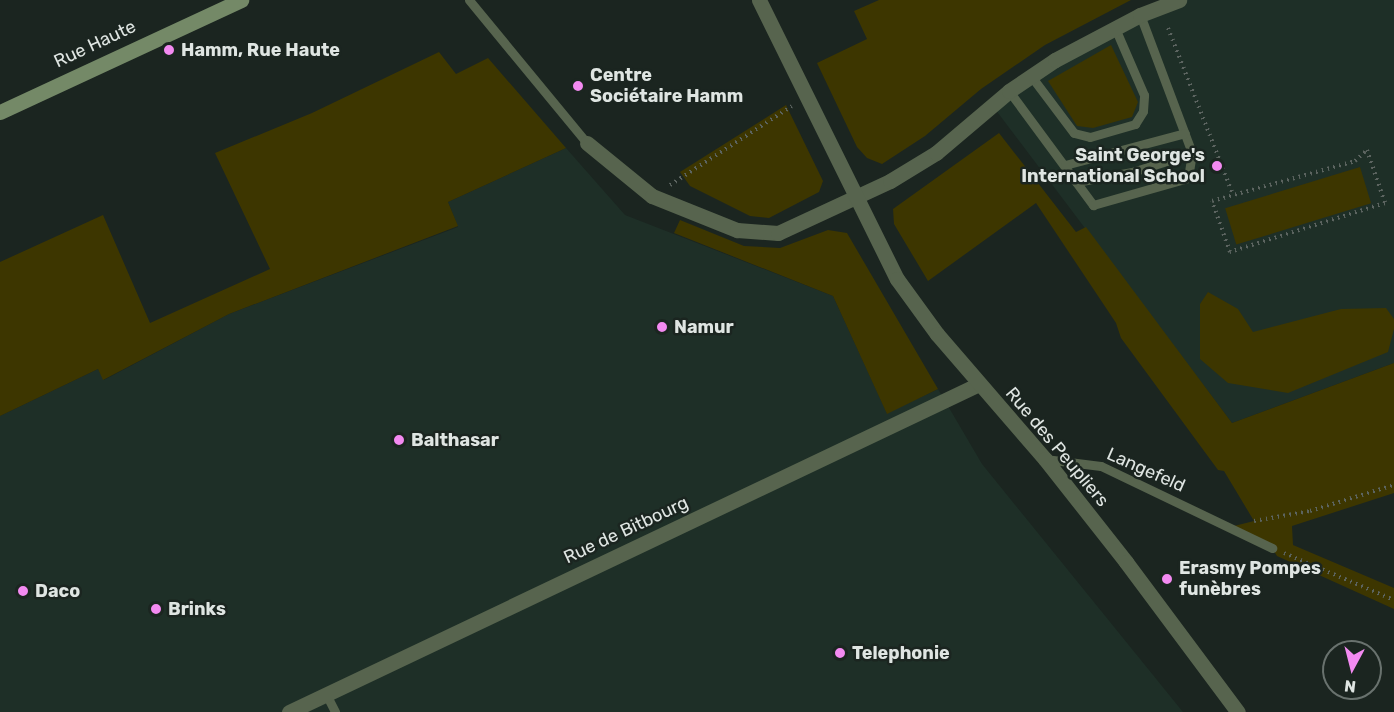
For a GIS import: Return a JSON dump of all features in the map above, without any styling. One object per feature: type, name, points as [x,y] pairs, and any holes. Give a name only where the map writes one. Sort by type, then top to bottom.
[{"type":"main road","name":"Rue Haute","points":[[0,112],[241,0]]},
{"type":"street","name":"Rue des Peupliers","points":[[759,0],[897,279],[979,384],[1045,459],[1175,624],[1238,712]]},
{"type":"street","points":[[587,143],[652,196],[737,230],[778,233],[856,200],[936,153],[1009,91],[1031,76],[1140,15],[1179,0]]},
{"type":"street","name":"Rue de Bitbourg","points":[[289,712],[979,384]]},
{"type":"lane","points":[[470,0],[587,143]]},
{"type":"lane","points":[[1009,91],[1093,205],[1188,178],[1192,153],[1140,15]]},
{"type":"lane","points":[[1031,76],[1074,133],[1090,137],[1135,124],[1143,111],[1144,95],[1115,28]]},
{"type":"lane","points":[[1065,165],[1185,133]]},
{"type":"lane","points":[[1076,182],[1132,172],[1192,153]]},
{"type":"lane","name":"Langefeld","points":[[1045,459],[1101,466],[1272,548]]},
{"type":"lane","points":[[326,694],[335,712]]},
{"type":"path","points":[[1168,28],[1234,195]]},
{"type":"path","points":[[652,196],[806,98]]},
{"type":"path","points":[[1367,150],[1385,203],[1230,252],[1212,201],[1234,195],[1355,161],[1367,150]]},
{"type":"path","points":[[1230,527],[1310,511],[1394,485]]},
{"type":"path","points":[[1272,548],[1394,600]]},
{"type":"shaded area","points":[[879,0],[1131,0],[1045,45],[981,89],[925,136],[882,164],[867,158],[857,147],[817,63],[867,39],[854,11]]},
{"type":"shaded area","name":"Saint George's International School","points":[[1179,0],[1394,0],[1394,363],[1232,423],[992,105],[1009,91]]},
{"type":"shaded area","points":[[1111,45],[1138,102],[1132,117],[1093,128],[1077,126],[1048,81]]},
{"type":"shaded area","points":[[439,52],[456,74],[488,58],[566,148],[448,202],[458,226],[229,314],[103,380],[98,369],[0,416],[0,262],[103,215],[150,323],[270,269],[215,153],[312,113]]},
{"type":"shaded area","points":[[786,105],[823,181],[819,192],[769,218],[750,216],[690,186],[680,172]]},
{"type":"shaded area","points":[[999,133],[1076,232],[1086,227],[1232,423],[1394,363],[1394,493],[1292,526],[1293,545],[1394,588],[1394,609],[1277,556],[1272,548],[1230,527],[1254,521],[1224,471],[1218,470],[1121,338],[1116,323],[1036,203],[928,281],[894,224],[893,209]]},
{"type":"shaded area","points":[[566,148],[625,215],[833,296],[887,413],[938,389],[982,464],[1183,712],[0,712],[0,416],[98,369],[104,380],[229,314],[458,227],[448,202]]},
{"type":"shaded area","points":[[1360,167],[1371,203],[1236,245],[1225,208]]},
{"type":"shaded area","points":[[680,220],[744,246],[780,248],[828,230],[847,233],[938,389],[887,414],[833,296],[674,233]]},
{"type":"shaded area","points":[[1208,292],[1238,309],[1253,332],[1341,309],[1386,308],[1394,319],[1388,352],[1288,393],[1228,383],[1200,359],[1200,304]]},
{"type":"place","name":"Hamm, Rue Haute","points":[[169,50]]},
{"type":"place","name":"Centre Sociétaire Hamm","points":[[578,86]]},
{"type":"place","name":"Saint George's International School","points":[[1217,166]]},
{"type":"place","name":"Namur","points":[[662,327]]},
{"type":"place","name":"Balthasar","points":[[399,440]]},
{"type":"place","name":"Erasmy Pompes funèbres","points":[[1167,579]]},
{"type":"place","name":"Daco","points":[[23,591]]},
{"type":"place","name":"Brinks","points":[[156,609]]},
{"type":"place","name":"Telephonie","points":[[840,653]]}]
